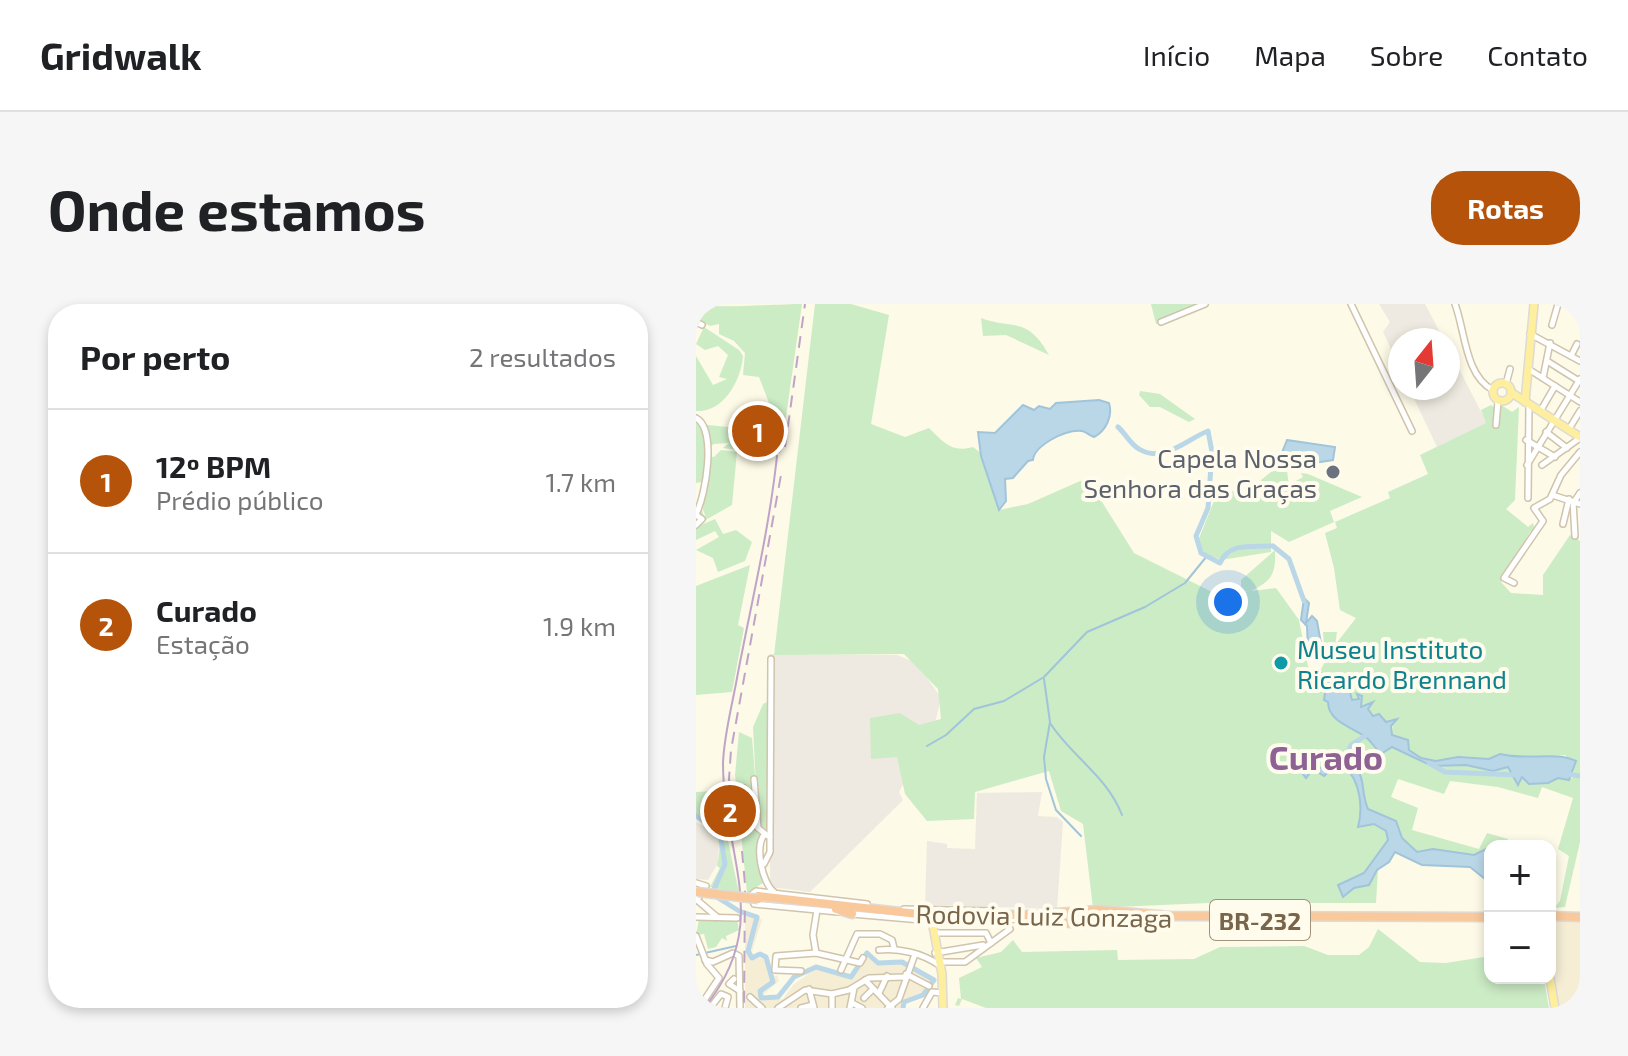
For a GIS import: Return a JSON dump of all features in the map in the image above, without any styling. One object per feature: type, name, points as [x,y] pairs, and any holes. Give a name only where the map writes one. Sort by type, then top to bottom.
[{"type":"highway","name":"Rodovia Luiz Gonzaga","points":[[697,892],[758,895],[908,914],[1011,915],[1098,910],[1170,916],[1484,919]]},
{"type":"highway","name":"Rodovia Luiz Gonzaga","points":[[758,895],[835,909],[928,918],[1030,919],[1101,924],[1171,920],[1484,919]]},
{"type":"highway","points":[[825,903],[855,903]]},
{"type":"highway","points":[[835,909],[852,914]]},
{"type":"highway","points":[[1073,923],[1083,919],[1075,910]]},
{"type":"highway","points":[[1098,910],[1093,917],[1101,924]]},
{"type":"highway","points":[[1556,918],[1580,918]]},
{"type":"main road","points":[[1525,400],[1534,304]]},
{"type":"main road","points":[[1511,394],[1498,401],[1493,390],[1497,384],[1506,384],[1511,394],[1541,410],[1580,438]]},
{"type":"main road","points":[[932,921],[940,964],[941,1006]]},
{"type":"main road","points":[[1551,984],[1555,1008]]},
{"type":"street","points":[[1161,322],[1205,304]]},
{"type":"street","points":[[1351,304],[1412,431]]},
{"type":"street","points":[[1455,304],[1471,360],[1481,382],[1493,390]]},
{"type":"street","points":[[1552,325],[1558,304]]},
{"type":"street","points":[[1529,334],[1580,361]]},
{"type":"street","points":[[1543,378],[1550,343]]},
{"type":"street","points":[[1571,356],[1577,344]]},
{"type":"street","points":[[1471,360],[1481,356]]},
{"type":"street","points":[[1527,465],[1580,380],[1547,361]]},
{"type":"street","points":[[1506,384],[1510,369]]},
{"type":"street","points":[[1530,370],[1580,402]]},
{"type":"street","points":[[1541,410],[1555,386]]},
{"type":"street","points":[[1525,400],[1528,498]]},
{"type":"street","points":[[1496,425],[1498,401]]},
{"type":"street","points":[[1569,429],[1580,411]]},
{"type":"street","points":[[696,525],[702,519],[696,514],[705,482],[709,449],[708,435],[699,420]]},
{"type":"street","points":[[1546,432],[1567,448]]},
{"type":"street","points":[[1542,465],[1580,438]]},
{"type":"street","points":[[1526,440],[1555,457]]},
{"type":"street","points":[[1514,583],[1504,578],[1543,519],[1534,508],[1552,495],[1561,475],[1580,452]]},
{"type":"street","points":[[696,485],[705,482]]},
{"type":"street","points":[[1563,524],[1580,493]]},
{"type":"street","points":[[1552,495],[1574,501]]},
{"type":"street","points":[[1574,501],[1575,536]]},
{"type":"street","points":[[758,895],[764,883],[764,864],[770,852],[766,836],[769,825],[771,659]]},
{"type":"street","points":[[754,779],[758,828]]},
{"type":"street","points":[[744,788],[748,819],[766,836]]},
{"type":"street","points":[[764,883],[775,893]]},
{"type":"street","points":[[697,892],[717,917]]},
{"type":"street","points":[[1011,915],[953,908],[855,903],[775,893],[751,895],[754,904],[932,921],[1030,919]]},
{"type":"street","points":[[816,953],[813,935],[817,910]]},
{"type":"street","points":[[696,917],[737,918]]},
{"type":"street","points":[[879,950],[894,948],[927,956],[940,964],[965,962],[1010,929]]},
{"type":"street","points":[[934,933],[987,933],[987,944]]},
{"type":"street","points":[[841,970],[857,934],[883,935],[892,940],[894,948]]},
{"type":"street","points":[[696,936],[703,955],[719,979],[699,1008]]},
{"type":"street","points":[[927,956],[937,951],[987,944]]},
{"type":"street","points":[[801,971],[775,970],[776,956],[816,953],[860,963],[863,958]]},
{"type":"street","points":[[703,955],[713,962],[737,954],[740,1008]]},
{"type":"street","points":[[865,980],[890,1007],[899,999],[915,954]]},
{"type":"street","points":[[812,987],[832,994],[854,988],[865,980],[907,971]]},
{"type":"street","points":[[907,971],[930,989],[943,993]]},
{"type":"street","points":[[864,998],[876,991],[887,976]]},
{"type":"street","points":[[734,979],[729,984],[740,991]]},
{"type":"street","points":[[778,1008],[812,987]]},
{"type":"street","points":[[801,1008],[813,1006],[812,987]]},
{"type":"street","points":[[854,988],[851,1005],[862,1008]]},
{"type":"street","points":[[923,1008],[930,989]]},
{"type":"street","points":[[711,1008],[721,994],[728,996],[725,1008]]},
{"type":"street","points":[[832,994],[832,1008]]},
{"type":"street","points":[[750,997],[762,1008]]},
{"type":"shaded area","points":[[1379,304],[1425,304],[1438,328],[1388,328],[1388,343],[1383,332],[1390,322]]},
{"type":"shaded area","points":[[1460,371],[1487,423],[1437,447],[1415,400],[1460,400]]},
{"type":"shaded area","points":[[769,654],[897,655],[917,663],[941,698],[935,723],[899,792],[903,800],[810,892],[770,887]]},
{"type":"shaded area","points":[[1042,792],[1038,816],[1057,817],[1063,822],[1057,909],[925,905],[927,841],[947,844],[947,848],[975,849],[977,793]]},
{"type":"shaded area","points":[[696,822],[712,831],[719,841],[718,863],[708,880],[696,879]]},
{"type":"shaded area","points":[[745,914],[755,914],[762,920],[752,951],[754,959],[767,957],[772,978],[777,975],[779,981],[763,995],[766,1000],[783,999],[793,985],[815,969],[841,976],[855,975],[868,954],[881,963],[905,964],[929,975],[933,986],[927,993],[907,1001],[905,1008],[745,1008]]},
{"type":"shaded area","points":[[1556,918],[1580,918],[1580,1008],[1556,1008],[1552,984],[1556,984]]},
{"type":"green space","points":[[696,304],[802,304],[781,452],[776,451],[774,416],[759,377],[743,375],[745,353],[734,341],[719,334],[719,324],[710,326],[696,318]]},
{"type":"green space","points":[[815,304],[851,304],[889,315],[871,424],[905,437],[929,428],[954,448],[973,447],[981,453],[999,510],[1028,504],[1087,478],[1134,553],[1218,595],[1249,591],[1241,591],[1241,580],[1275,550],[1271,576],[1251,591],[1276,588],[1299,620],[1308,666],[1312,671],[1320,671],[1332,649],[1324,647],[1323,632],[1337,632],[1335,645],[1356,618],[1340,610],[1325,533],[1337,528],[1335,522],[1390,498],[1388,492],[1428,474],[1420,455],[1486,423],[1481,410],[1491,405],[1497,409],[1500,404],[1512,412],[1519,407],[1515,500],[1506,509],[1528,527],[1533,523],[1535,530],[1530,532],[1501,582],[1511,593],[1543,595],[1543,575],[1570,535],[1580,541],[1580,842],[1565,907],[1556,906],[1560,901],[1569,856],[1558,849],[1573,798],[1542,787],[1538,798],[1498,787],[1450,781],[1444,794],[1398,779],[1391,797],[1418,808],[1412,830],[1479,849],[1487,833],[1508,839],[1484,840],[1484,852],[1476,855],[1432,851],[1418,853],[1402,838],[1394,820],[1368,810],[1360,773],[1335,759],[1321,768],[1310,760],[1297,766],[1305,776],[1313,769],[1324,776],[1334,767],[1344,766],[1354,779],[1359,795],[1358,828],[1374,824],[1386,831],[1388,840],[1370,864],[1378,869],[1376,903],[1208,903],[1093,908],[1083,824],[1061,811],[1049,771],[975,792],[974,819],[927,821],[905,794],[897,757],[871,759],[870,718],[900,713],[919,725],[941,719],[938,689],[904,654],[774,655]],"holes":[[[1321,672],[1336,680],[1352,700],[1362,697],[1359,705],[1364,708],[1369,704],[1368,709],[1373,715],[1379,714],[1384,721],[1393,722],[1392,735],[1408,740],[1409,750],[1421,758],[1436,761],[1458,757],[1488,759],[1500,754],[1517,759],[1565,755],[1574,764],[1573,777],[1529,784],[1522,777],[1520,784],[1508,767],[1493,771],[1466,765],[1432,766],[1392,747],[1382,754],[1367,737],[1345,726],[1329,710],[1329,688]]]},
{"type":"green space","points":[[1151,304],[1202,304],[1156,324]]},
{"type":"green space","points":[[981,318],[1026,329],[1041,342],[1049,355],[1006,335],[983,336]]},
{"type":"green space","points":[[704,327],[739,350],[743,356],[739,375],[729,394],[714,407],[696,411],[696,356],[713,385],[727,379],[719,377],[728,355],[718,346],[705,350],[696,344]]},
{"type":"green space","points":[[1140,391],[1160,394],[1195,419],[1189,422],[1160,407],[1150,407],[1139,395]]},
{"type":"green space","points":[[696,419],[708,425],[739,428],[738,450],[723,448],[729,443],[714,444],[708,448],[708,436],[702,482],[696,483]]},
{"type":"green space","points":[[721,450],[737,452],[732,505],[702,522],[697,514],[701,505],[703,514],[706,517],[703,510],[708,456],[714,457]]},
{"type":"green space","points":[[1276,468],[1287,471],[1289,485],[1303,477],[1301,473],[1308,474],[1362,497],[1330,511],[1334,522],[1289,542],[1271,531],[1271,552],[1221,560],[1204,553],[1198,541],[1214,501],[1235,490],[1238,496],[1260,488],[1261,480]]},
{"type":"green space","points":[[715,519],[723,534],[736,530],[752,542],[745,561],[718,572],[713,558],[696,550],[719,537],[715,531],[696,540],[696,527]]},
{"type":"green space","points":[[750,565],[738,625],[744,628],[732,692],[696,695],[696,586]]},
{"type":"green space","points":[[769,701],[769,825],[764,832],[758,828],[753,727],[763,704]]},
{"type":"green space","points":[[739,732],[752,738],[763,883],[747,893],[735,775]]},
{"type":"green space","points":[[715,791],[721,797],[724,822],[721,825],[727,836],[739,893],[710,887],[720,868],[717,866],[719,842],[714,831],[696,816],[696,792]]},
{"type":"green space","points":[[699,919],[737,919],[739,930],[726,936],[727,941],[722,938],[716,947],[708,949],[704,934],[696,935]]},
{"type":"green space","points":[[1378,929],[1420,962],[1446,963],[1484,957],[1484,984],[1545,984],[1549,1008],[986,1008],[962,999],[959,1006],[955,1005],[958,998],[961,999],[959,978],[982,967],[976,958],[1001,952],[1013,940],[1022,952],[1117,950],[1118,960],[1194,959],[1220,947],[1304,946],[1328,955],[1359,955],[1369,947]]},
{"type":"water","points":[[1099,400],[1109,403],[1110,408],[1102,431],[1094,437],[1075,431],[1044,444],[1033,460],[1028,461],[1013,478],[1005,479],[1006,501],[999,510],[981,456],[978,432],[995,433],[1023,405],[1034,410],[1039,406],[1050,409],[1056,403]]},
{"type":"water","points":[[1287,440],[1335,447],[1333,460],[1287,467],[1277,465]]},
{"type":"water","points":[[1304,598],[1309,603],[1306,623],[1312,616],[1317,621],[1322,649],[1317,652],[1308,649],[1307,626],[1301,620]]},
{"type":"water","points":[[1320,672],[1350,692],[1352,700],[1359,699],[1357,694],[1362,696],[1361,707],[1373,702],[1368,709],[1373,716],[1379,714],[1386,722],[1397,719],[1391,726],[1392,735],[1408,740],[1409,750],[1421,758],[1436,761],[1458,757],[1489,759],[1500,754],[1568,758],[1576,761],[1569,780],[1558,778],[1548,783],[1529,784],[1522,777],[1518,785],[1508,767],[1493,771],[1466,765],[1432,766],[1392,747],[1381,754],[1368,739],[1333,715],[1328,702],[1324,700],[1327,679]]},
{"type":"water","points":[[1335,759],[1355,768],[1362,779],[1368,809],[1396,821],[1402,838],[1417,852],[1433,849],[1474,855],[1484,850],[1484,878],[1470,867],[1422,865],[1395,852],[1389,862],[1377,870],[1369,885],[1354,888],[1343,897],[1338,885],[1364,873],[1388,840],[1386,831],[1374,824],[1358,827],[1359,795],[1354,779],[1344,766],[1334,767],[1324,776],[1313,769],[1306,778],[1296,765],[1306,765],[1311,760],[1321,768]]},
{"type":"waterway","points":[[1118,427],[1136,447],[1157,454],[1175,449],[1208,431],[1212,452],[1208,508],[1196,536],[1201,553],[1220,563],[1235,549],[1271,546]]},
{"type":"waterway","points":[[1273,546],[1289,559],[1304,601]]},
{"type":"waterway","points":[[927,746],[946,735],[974,709],[1004,701],[1044,677],[1087,632],[1145,607],[1185,583],[1207,556]]},
{"type":"waterway","points":[[1044,679],[1050,722],[1044,757],[1046,779],[1056,810],[1081,836]]},
{"type":"waterway","points":[[1050,723],[1108,789],[1122,815]]},
{"type":"waterway","points":[[1343,762],[1351,745],[1368,734]]},
{"type":"waterway","points":[[1429,763],[1445,772],[1517,775]]},
{"type":"waterway","points":[[1567,774],[1580,776]]},
{"type":"waterway","points":[[696,816],[714,828],[721,839],[725,864],[712,894],[739,911],[757,917],[748,951],[752,958],[760,954],[766,957],[773,982],[760,991],[761,998],[778,997],[794,977],[816,967],[851,977],[867,953],[878,963],[902,962],[934,980],[923,995],[904,1002],[903,1008]]},
{"type":"waterway","points":[[696,955],[736,946]]},
{"type":"tram line","points":[[779,419],[779,452]]},
{"type":"tram line","points":[[704,1008],[725,977],[736,947],[741,918],[723,763],[728,720],[765,540],[777,456]]},
{"type":"railway","points":[[785,447],[805,304]]},
{"type":"railway","points":[[736,823],[729,779],[731,750],[781,475]]},
{"type":"railway","points":[[742,851],[745,884],[744,1008]]},
{"type":"place","name":"12º BPM","points":[[758,431]]},
{"type":"place","name":"Capela Nossa Senhora das Graças","points":[[1333,472]]},
{"type":"place","name":"Museu Instituto Ricardo Brennand","points":[[1281,663]]},
{"type":"place","name":"Curado","points":[[730,811]]},
{"type":"district","name":"Curado","points":[[1326,756]]}]
